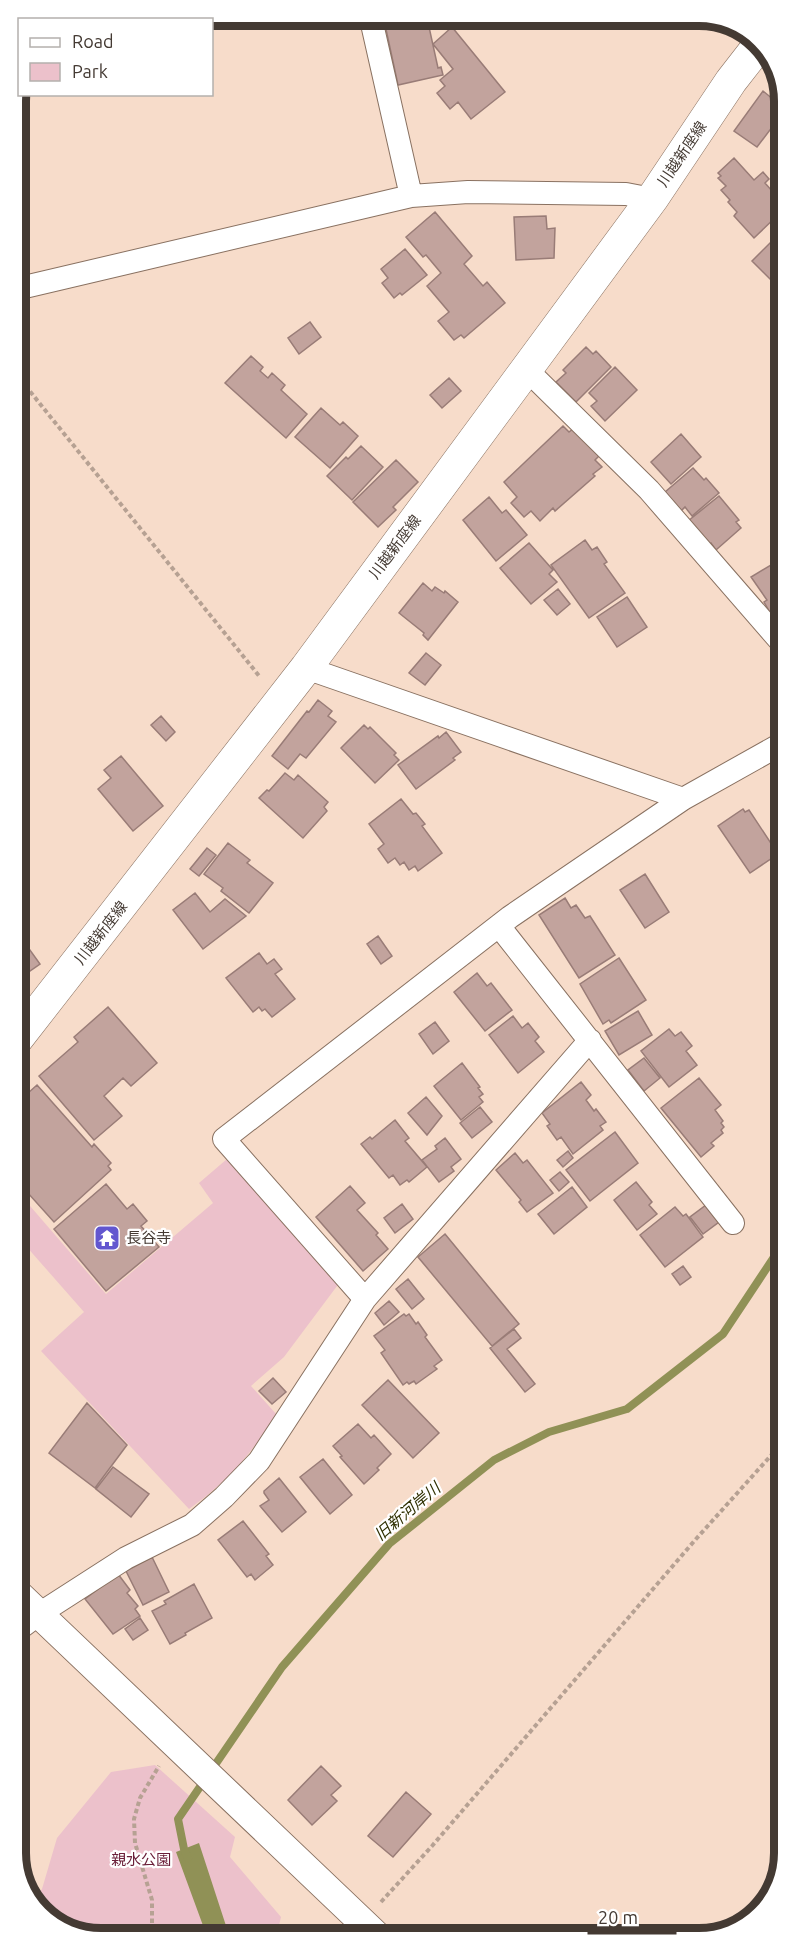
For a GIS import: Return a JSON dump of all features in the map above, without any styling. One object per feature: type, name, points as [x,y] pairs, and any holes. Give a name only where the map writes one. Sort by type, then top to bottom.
[{"type":"main road","name":"川越新座線","points":[[26,1028],[306,668],[652,199],[731,81],[758,55]]},
{"type":"street","points":[[372,26],[411,196]]},
{"type":"street","points":[[26,287],[411,196],[490,192],[626,194],[652,199]]},
{"type":"street","points":[[527,370],[650,490],[774,634]]},
{"type":"street","points":[[306,668],[683,799]]},
{"type":"street","points":[[365,1299],[224,1139],[499,926],[683,799],[774,748]]},
{"type":"street","points":[[499,926],[733,1223]]},
{"type":"street","points":[[26,1612],[192,1525],[224,1497],[259,1461],[365,1299],[590,1041]]},
{"type":"street","points":[[26,1614],[368,1928]]},
{"type":"path","points":[[26,386],[280,701]]},
{"type":"path","points":[[371,1928],[432,1846],[696,1539],[774,1452]]},
{"type":"path","points":[[152,1928],[152,1900],[135,1843],[134,1819],[140,1798],[163,1760]]},
{"type":"green space","points":[[227,1159],[340,1282],[284,1357],[251,1386],[277,1415],[238,1466],[216,1488],[189,1509],[41,1351],[84,1312],[26,1246],[26,1201],[106,1294],[213,1203],[199,1183]]},
{"type":"green space","name":"親水公園","points":[[155,1765],[235,1837],[230,1857],[281,1917],[278,1928],[95,1928],[76,1925],[47,1907],[38,1895],[42,1889],[57,1838],[111,1772]]},
{"type":"shaded area","points":[[199,1843],[227,1928],[204,1928],[176,1852]]},
{"type":"building","points":[[385,26],[432,26],[429,27],[438,68],[441,67],[443,75],[398,85]]},
{"type":"building","points":[[452,27],[505,92],[471,119],[458,102],[450,109],[437,93],[445,86],[440,80],[453,69],[433,44]]},
{"type":"building","points":[[763,91],[774,100],[772,113],[774,125],[757,147],[734,131]]},
{"type":"building","points":[[734,158],[754,180],[763,172],[769,179],[765,183],[774,193],[774,219],[754,238],[734,216],[737,212],[721,190],[726,186],[718,178],[721,176],[718,173]]},
{"type":"building","points":[[435,212],[472,256],[464,264],[483,286],[487,282],[505,303],[464,338],[461,335],[454,340],[438,321],[449,312],[427,286],[441,273],[406,237]]},
{"type":"building","points":[[546,216],[547,229],[555,228],[554,258],[516,260],[514,217]]},
{"type":"building","points":[[774,239],[774,283],[752,261]]},
{"type":"building","points":[[405,249],[427,275],[402,295],[400,293],[394,298],[382,283],[388,278],[381,269]]},
{"type":"building","points":[[310,322],[321,337],[299,354],[288,338]]},
{"type":"building","points":[[586,347],[593,354],[596,351],[611,367],[576,402],[556,382],[566,373],[563,370]]},
{"type":"building","points":[[251,356],[263,367],[260,371],[268,378],[272,373],[285,385],[281,390],[307,414],[286,438],[225,383]]},
{"type":"building","points":[[615,367],[637,390],[605,421],[591,406],[597,401],[589,393]]},
{"type":"building","points":[[449,378],[461,391],[442,408],[430,395]]},
{"type":"building","points":[[321,408],[340,425],[343,422],[358,436],[330,468],[295,437]]},
{"type":"building","points":[[563,426],[569,432],[574,428],[599,456],[595,460],[602,467],[555,511],[553,508],[540,521],[531,511],[524,517],[511,503],[517,497],[504,482]]},
{"type":"building","points":[[681,434],[701,457],[671,484],[651,462]]},
{"type":"building","points":[[361,446],[383,467],[352,500],[327,476]]},
{"type":"building","points":[[396,460],[418,482],[393,507],[396,510],[378,527],[353,502]]},
{"type":"building","points":[[693,468],[704,480],[706,478],[719,493],[692,516],[685,507],[681,511],[665,492]]},
{"type":"building","points":[[719,496],[739,520],[736,522],[741,528],[716,550],[711,543],[708,545],[688,521]]},
{"type":"building","points":[[489,497],[502,513],[506,510],[527,535],[496,561],[463,520]]},
{"type":"building","points":[[585,540],[592,550],[597,547],[607,562],[604,564],[625,593],[589,618],[551,565]]},
{"type":"building","points":[[529,543],[553,570],[549,574],[557,582],[531,604],[500,568]]},
{"type":"building","points":[[774,563],[774,615],[772,616],[764,602],[767,600],[751,577]]},
{"type":"building","points":[[423,583],[432,591],[435,587],[444,593],[445,591],[458,602],[428,640],[423,635],[424,633],[399,613]]},
{"type":"building","points":[[558,589],[570,604],[557,615],[544,600]]},
{"type":"building","points":[[627,597],[647,627],[617,647],[597,617]]},
{"type":"building","points":[[426,653],[441,665],[425,685],[409,673]]},
{"type":"building","points":[[318,700],[332,711],[328,716],[336,722],[306,758],[300,754],[288,769],[272,756]]},
{"type":"building","points":[[161,716],[175,732],[166,741],[151,725]]},
{"type":"building","points":[[364,725],[368,729],[370,727],[396,753],[394,755],[399,760],[375,783],[341,748]]},
{"type":"building","points":[[446,732],[461,752],[453,758],[455,760],[416,789],[398,765]]},
{"type":"building","points":[[121,756],[163,806],[133,831],[98,789],[111,778],[104,770]]},
{"type":"building","points":[[285,773],[294,780],[298,775],[328,802],[324,807],[327,811],[303,838],[259,798],[267,790],[269,791]]},
{"type":"building","points":[[401,799],[425,824],[422,826],[442,853],[418,871],[415,866],[409,870],[404,862],[400,865],[395,858],[388,863],[378,849],[384,844],[369,824]]},
{"type":"building","points":[[743,809],[745,812],[749,810],[774,848],[774,857],[750,873],[718,826]]},
{"type":"building","points":[[228,843],[250,860],[247,863],[273,883],[249,913],[221,891],[223,888],[204,874]]},
{"type":"building","points":[[207,848],[216,855],[199,876],[190,869]]},
{"type":"building","points":[[645,874],[669,912],[645,928],[620,890]]},
{"type":"building","points":[[195,893],[210,912],[225,899],[246,916],[203,949],[173,910]]},
{"type":"building","points":[[565,898],[571,908],[576,905],[585,918],[590,916],[615,955],[579,978],[539,915]]},
{"type":"building","points":[[378,936],[392,956],[381,964],[367,944]]},
{"type":"building","points":[[26,945],[40,964],[26,974]]},
{"type":"building","points":[[259,953],[267,964],[274,959],[282,969],[275,974],[295,999],[272,1017],[265,1009],[262,1011],[259,1007],[253,1012],[226,978]]},
{"type":"building","points":[[619,958],[646,1000],[611,1023],[609,1020],[603,1024],[580,984]]},
{"type":"building","points":[[477,973],[487,986],[491,983],[512,1010],[485,1031],[454,992]]},
{"type":"building","points":[[108,1007],[157,1063],[131,1086],[123,1078],[104,1096],[122,1116],[94,1140],[39,1076],[78,1042],[74,1037]]},
{"type":"building","points":[[638,1011],[652,1035],[619,1055],[605,1031]]},
{"type":"building","points":[[513,1016],[522,1028],[528,1023],[539,1037],[535,1041],[544,1052],[518,1073],[489,1035]]},
{"type":"building","points":[[435,1022],[449,1041],[433,1054],[419,1034]]},
{"type":"building","points":[[669,1029],[675,1036],[681,1032],[692,1046],[686,1051],[697,1065],[669,1087],[641,1051]]},
{"type":"building","points":[[644,1058],[660,1078],[644,1091],[628,1070]]},
{"type":"building","points":[[462,1063],[480,1087],[478,1088],[483,1094],[479,1097],[483,1102],[461,1120],[434,1086]]},
{"type":"building","points":[[699,1078],[721,1105],[715,1110],[723,1121],[721,1123],[724,1127],[721,1130],[723,1133],[711,1143],[714,1146],[701,1157],[661,1108]]},
{"type":"building","points":[[581,1082],[591,1095],[586,1100],[606,1122],[600,1126],[603,1130],[573,1154],[561,1137],[557,1140],[547,1126],[550,1124],[542,1113]]},
{"type":"building","points":[[37,1085],[92,1147],[94,1144],[111,1163],[108,1166],[111,1170],[54,1222],[26,1191],[26,1095]]},
{"type":"building","points":[[426,1097],[442,1116],[427,1135],[408,1113]]},
{"type":"building","points":[[480,1107],[492,1122],[472,1138],[460,1123]]},
{"type":"building","points":[[395,1120],[409,1138],[405,1141],[427,1167],[409,1182],[407,1180],[400,1185],[393,1175],[389,1178],[361,1144],[370,1137],[372,1139]]},
{"type":"building","points":[[615,1132],[638,1163],[590,1201],[566,1170]]},
{"type":"building","points":[[445,1138],[461,1159],[451,1167],[454,1171],[439,1182],[422,1160],[437,1149],[435,1146]]},
{"type":"building","points":[[568,1151],[573,1158],[563,1167],[557,1160]]},
{"type":"building","points":[[515,1153],[523,1163],[527,1160],[553,1193],[527,1212],[519,1202],[521,1200],[496,1170]]},
{"type":"building","points":[[560,1172],[569,1182],[559,1191],[550,1180]]},
{"type":"building","points":[[636,1182],[652,1202],[649,1205],[657,1214],[637,1230],[614,1200]]},
{"type":"building","name":"長谷寺","points":[[106,1184],[127,1209],[133,1204],[147,1221],[141,1226],[159,1247],[106,1291],[54,1229]]},
{"type":"building","points":[[350,1186],[365,1203],[357,1210],[378,1233],[376,1235],[388,1249],[363,1271],[316,1217]]},
{"type":"building","points":[[572,1187],[587,1207],[554,1234],[538,1214]]},
{"type":"building","points":[[402,1204],[413,1219],[395,1233],[384,1218]]},
{"type":"building","points":[[706,1205],[719,1222],[703,1234],[690,1217]]},
{"type":"building","points":[[675,1207],[683,1216],[686,1214],[703,1237],[665,1267],[640,1235]]},
{"type":"building","points":[[445,1234],[519,1324],[492,1346],[418,1257]]},
{"type":"building","points":[[683,1266],[691,1277],[680,1285],[672,1274]]},
{"type":"building","points":[[408,1279],[424,1299],[412,1309],[396,1289]]},
{"type":"building","points":[[389,1301],[399,1312],[384,1325],[375,1313]]},
{"type":"building","points":[[404,1314],[406,1316],[409,1314],[416,1324],[418,1322],[427,1335],[425,1337],[442,1360],[434,1366],[437,1369],[416,1384],[414,1381],[403,1385],[381,1353],[385,1350],[374,1336]]},
{"type":"building","points":[[514,1329],[521,1338],[507,1349],[535,1384],[525,1392],[490,1348]]},
{"type":"building","points":[[273,1378],[286,1392],[272,1404],[259,1391]]},
{"type":"building","points":[[388,1380],[439,1433],[413,1458],[362,1405]]},
{"type":"building","points":[[87,1403],[127,1445],[95,1488],[49,1453]]},
{"type":"building","points":[[358,1424],[371,1438],[374,1435],[391,1454],[364,1484],[333,1446]]},
{"type":"building","points":[[323,1459],[352,1495],[330,1514],[300,1477]]},
{"type":"building","points":[[113,1467],[149,1494],[131,1517],[96,1489]]},
{"type":"building","points":[[279,1478],[306,1512],[282,1532],[260,1506],[269,1500],[264,1491]]},
{"type":"building","points":[[243,1521],[269,1554],[266,1556],[273,1565],[255,1580],[251,1574],[247,1577],[218,1540]]},
{"type":"building","points":[[152,1557],[169,1592],[143,1605],[126,1571]]},
{"type":"building","points":[[118,1574],[130,1590],[127,1593],[138,1606],[135,1609],[140,1616],[113,1634],[85,1599]]},
{"type":"building","points":[[194,1584],[212,1618],[170,1644],[152,1611],[166,1604],[164,1601]]},
{"type":"building","points":[[140,1618],[148,1630],[133,1640],[125,1629]]},
{"type":"building","points":[[321,1766],[341,1786],[331,1795],[337,1801],[312,1825],[288,1800]]},
{"type":"building","points":[[406,1792],[431,1814],[393,1857],[368,1836]]},
{"type":"waterway","name":"旧新河岸川","points":[[188,1858],[178,1819],[282,1667],[389,1544],[494,1460],[549,1432],[627,1409],[723,1334],[774,1257]]},
{"type":"place","name":"長谷寺","points":[[107,1238]]}]
